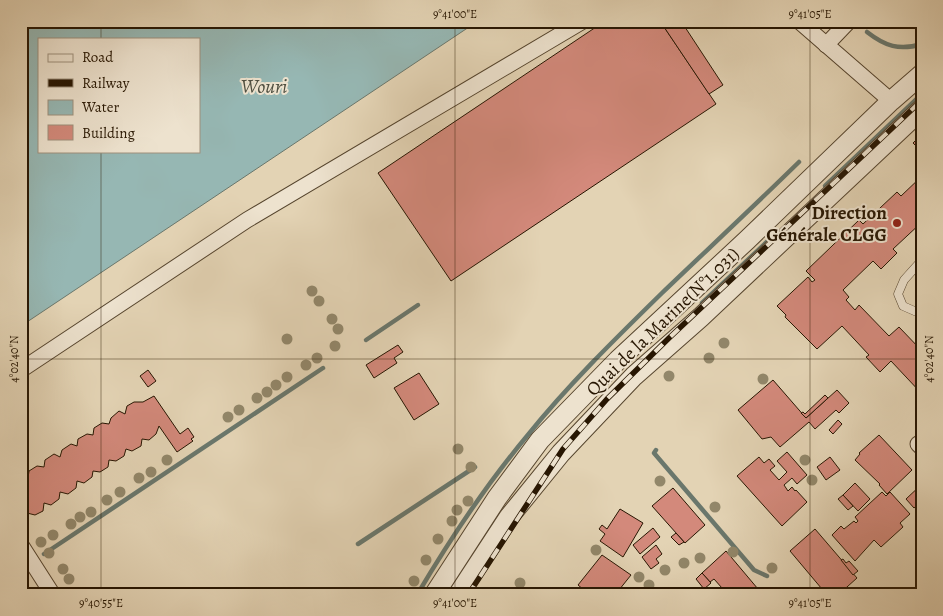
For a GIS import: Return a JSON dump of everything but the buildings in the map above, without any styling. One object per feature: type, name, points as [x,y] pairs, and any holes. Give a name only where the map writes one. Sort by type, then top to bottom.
[{"type":"street","points":[[21,370],[247,220],[583,21]]},
{"type":"street","points":[[799,21],[891,101]]},
{"type":"street","points":[[826,45],[849,21]]},
{"type":"street","name":"Quai de la Marine(N°1.031)","points":[[434,595],[497,498],[540,440],[618,360],[747,240],[891,101],[922,74]]},
{"type":"street","name":"Quai de la Marine(N°1.031)","points":[[458,595],[509,517],[560,453],[634,376],[701,317],[922,109]]},
{"type":"street","points":[[21,545],[53,595]]},
{"type":"lane","points":[[922,260],[904,280],[898,294],[903,306],[919,313],[922,311]]},
{"type":"water","name":"Wouri","points":[[21,21],[478,21],[21,326]]},
{"type":"waterway","points":[[867,32],[880,41],[893,46],[906,47],[922,44]]},
{"type":"waterway","points":[[825,186],[922,94]]},
{"type":"waterway","points":[[417,595],[442,553],[483,493],[543,417],[644,310],[799,162]]},
{"type":"waterway","points":[[702,303],[772,237]]},
{"type":"waterway","points":[[366,340],[418,305]]},
{"type":"waterway","points":[[44,554],[323,368]]},
{"type":"waterway","points":[[656,450],[654,453],[754,570],[767,576]]},
{"type":"waterway","points":[[358,544],[475,467]]},
{"type":"railway","points":[[468,595],[563,449],[607,399],[669,338],[922,100]]},
{"type":"place","name":"Direction Générale CLGG","points":[[897,223]]}]
